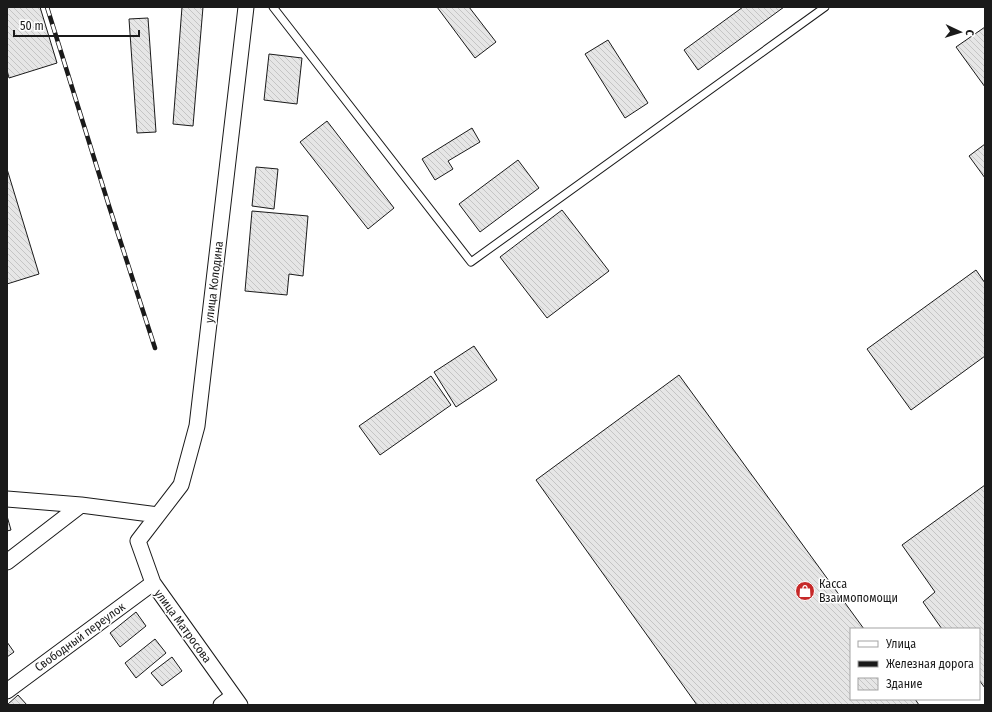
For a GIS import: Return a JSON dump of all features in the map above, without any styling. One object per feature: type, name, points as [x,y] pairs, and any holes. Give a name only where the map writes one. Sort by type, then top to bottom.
[{"type":"street","name":"улица Колодина","points":[[138,541],[181,485],[197,426],[246,7]]},
{"type":"street","points":[[7,499],[81,505],[158,515]]},
{"type":"street","points":[[7,562],[81,505]]},
{"type":"street","name":"улица Матросова","points":[[138,541],[153,584],[237,700]]},
{"type":"street","name":"Свободный переулок","points":[[7,691],[153,584]]},
{"type":"street","points":[[221,705],[237,700]]},
{"type":"lane","points":[[273,7],[471,262],[826,7]]},
{"type":"building","points":[[7,7],[40,7],[57,63],[9,78],[7,70]]},
{"type":"building","points":[[182,7],[203,7],[193,126],[173,124]]},
{"type":"building","points":[[437,7],[469,7],[496,42],[475,58]]},
{"type":"building","points":[[743,7],[784,7],[698,70],[684,50]]},
{"type":"building","points":[[148,18],[156,132],[137,133],[129,19]]},
{"type":"building","points":[[985,27],[985,87],[956,47]]},
{"type":"building","points":[[608,40],[648,103],[625,118],[585,54]]},
{"type":"building","points":[[269,54],[302,58],[297,104],[264,100]]},
{"type":"building","points":[[327,121],[394,208],[368,229],[300,142]]},
{"type":"building","points":[[472,128],[480,142],[448,161],[453,169],[435,180],[422,159]]},
{"type":"building","points":[[985,144],[985,178],[969,156]]},
{"type":"building","points":[[518,160],[539,188],[480,232],[459,204]]},
{"type":"building","points":[[256,167],[278,169],[274,209],[252,206]]},
{"type":"building","points":[[7,169],[39,274],[7,284]]},
{"type":"building","points":[[562,210],[609,271],[547,318],[500,257]]},
{"type":"building","points":[[252,211],[308,216],[303,276],[289,274],[287,295],[245,291]]},
{"type":"building","points":[[976,270],[985,283],[985,356],[911,410],[867,349]]},
{"type":"building","points":[[474,346],[497,380],[456,407],[434,372]]},
{"type":"building","points":[[679,375],[863,628],[850,628],[850,700],[916,700],[919,705],[697,705],[536,480]]},
{"type":"building","points":[[431,376],[451,405],[380,455],[359,426]]},
{"type":"building","points":[[985,485],[985,688],[980,681],[980,628],[941,628],[923,602],[935,592],[902,545]]},
{"type":"building","points":[[7,516],[11,530],[7,531]]},
{"type":"building","points":[[136,612],[146,626],[120,647],[110,633]]},
{"type":"building","points":[[155,639],[166,653],[136,678],[125,663]]},
{"type":"building","points":[[7,642],[14,652],[7,657]]},
{"type":"building","points":[[172,657],[182,671],[162,686],[151,673]]},
{"type":"building","points":[[18,695],[27,705],[7,705]]},
{"type":"railway","points":[[47,7],[155,348]]},
{"type":"place","name":"Касса Взаимопомощи","points":[[805,591]]}]
